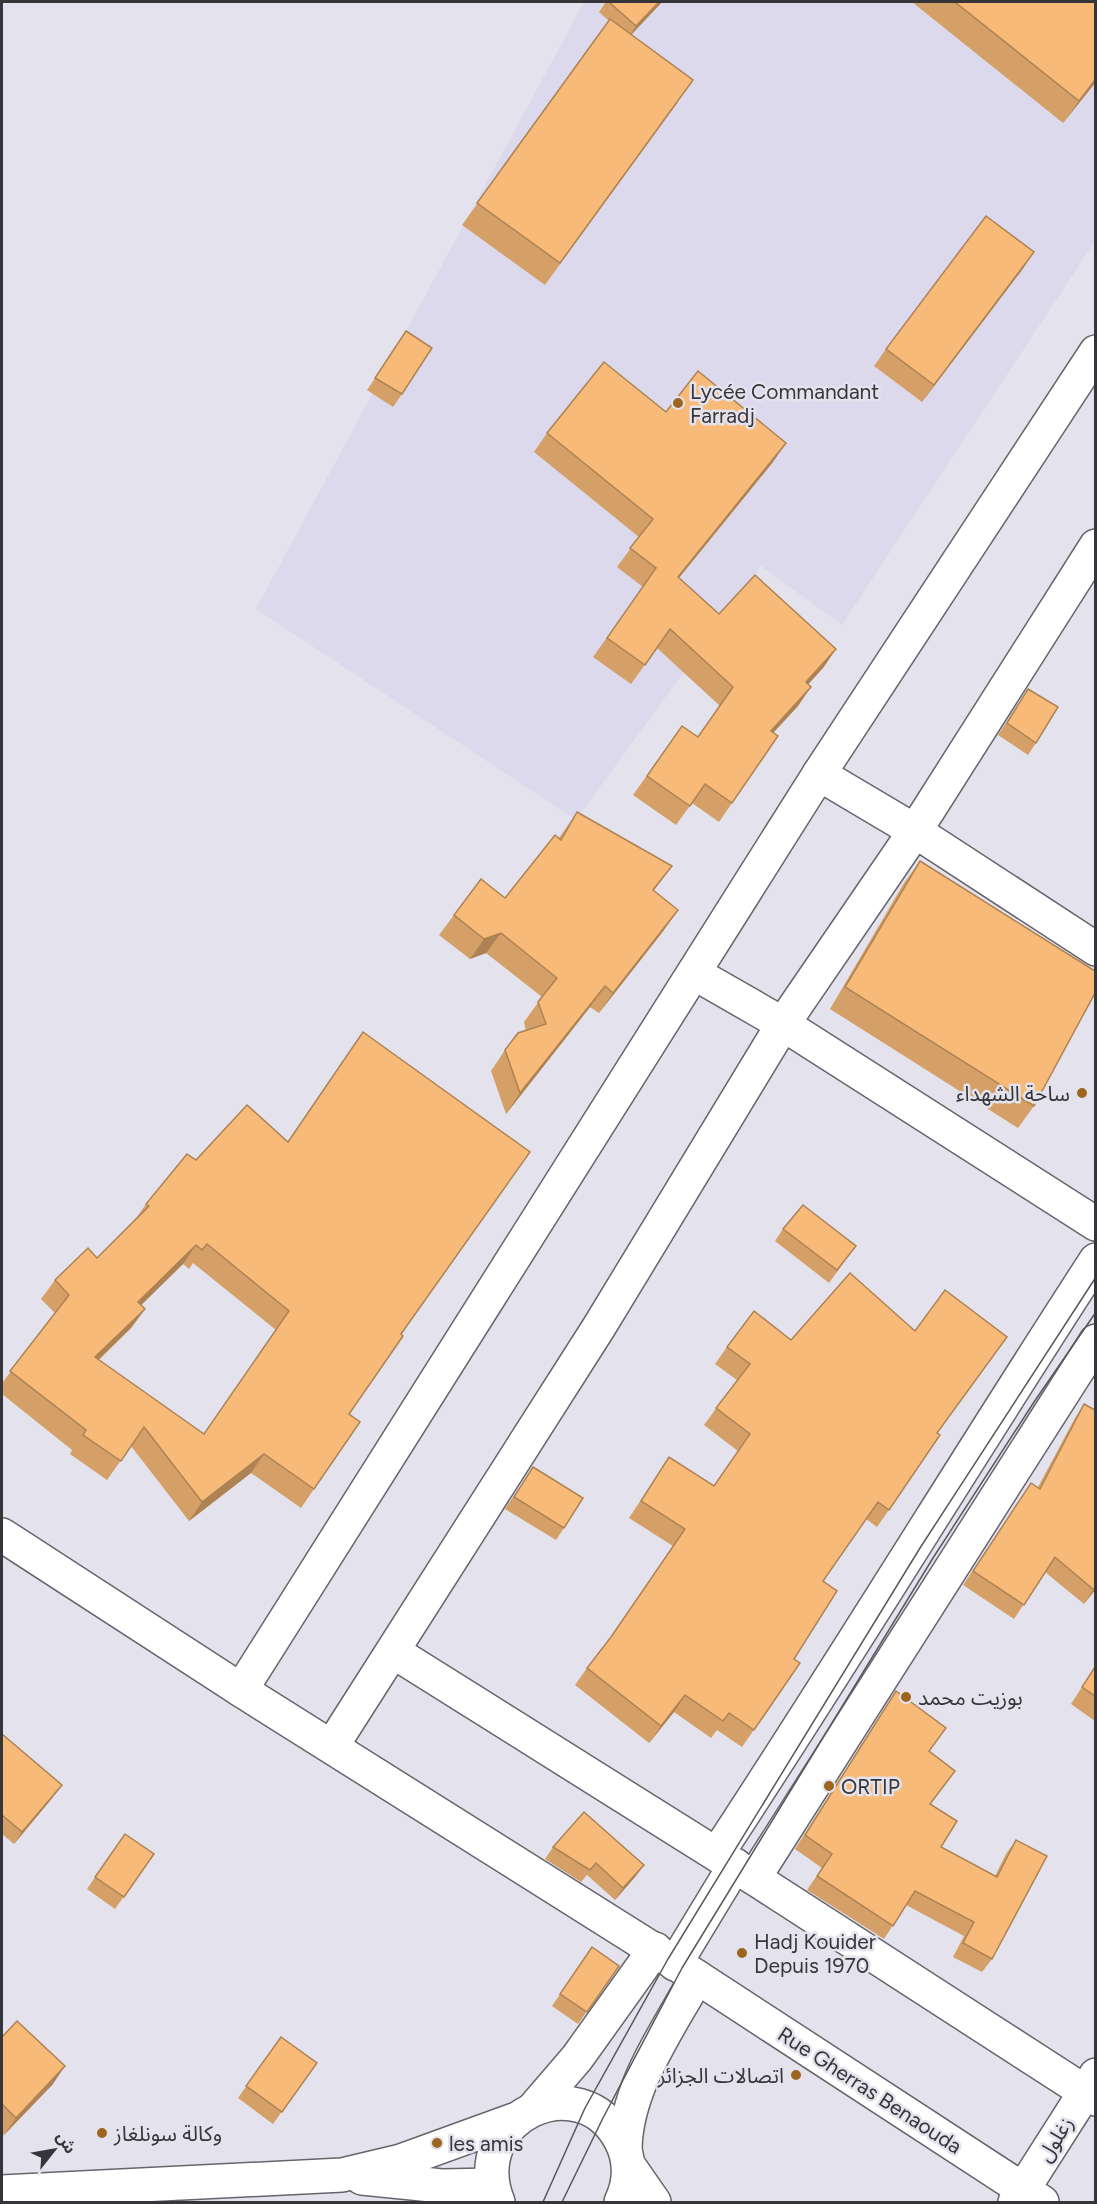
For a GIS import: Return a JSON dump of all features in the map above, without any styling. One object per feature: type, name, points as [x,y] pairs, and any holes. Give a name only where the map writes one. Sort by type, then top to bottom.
[{"type":"main road","points":[[241,1690],[819,774],[1095,352]]},
{"type":"main road","points":[[332,1746],[599,1327],[783,1024],[915,831],[1095,546]]},
{"type":"main road","points":[[819,774],[915,831],[1095,949]]},
{"type":"main road","points":[[694,973],[783,1024],[1095,1224]]},
{"type":"main road","points":[[735,1866],[809,1714],[951,1484],[1095,1260]]},
{"type":"main road","points":[[621,2202],[627,2189],[627,2119],[675,1964],[735,1866],[1095,1341]]},
{"type":"main road","name":"Rue Gherras Benaouda","points":[[2,1535],[241,1690],[675,1964],[1027,2198]]},
{"type":"main road","points":[[394,1652],[1092,2089]]},
{"type":"main road","points":[[2,2192],[342,2175],[495,2194],[491,2167],[494,2150],[584,2049],[675,1964]]},
{"type":"main road","name":"زغلول","points":[[1027,2198],[1092,2089]]},
{"type":"main road","points":[[342,2175],[412,2157],[550,2104],[585,2108],[603,2118],[616,2132],[627,2158],[654,2202]]},
{"type":"shaded area","name":"Lycée Commandant Farradj","points":[[584,2],[1095,2],[1095,241],[842,625],[761,566],[576,820],[256,609]]},
{"type":"building","points":[[609,2],[659,2],[636,26]]},
{"type":"building","points":[[955,2],[1095,2],[1095,80],[1079,101]]},
{"type":"building","points":[[610,19],[693,80],[560,263],[477,203]]},
{"type":"building","points":[[986,216],[1034,252],[934,385],[886,349]]},
{"type":"building","points":[[406,331],[432,348],[402,394],[375,378]]},
{"type":"building","points":[[604,362],[666,412],[698,371],[786,443],[678,577],[719,614],[755,575],[836,649],[806,682],[811,687],[771,731],[778,736],[732,803],[705,784],[690,806],[647,776],[682,726],[698,737],[733,687],[670,629],[645,665],[607,638],[656,568],[630,548],[653,519],[547,433]]},
{"type":"building","points":[[1028,689],[1058,707],[1036,743],[1007,723]]},
{"type":"building","points":[[577,812],[672,866],[653,890],[678,910],[613,993],[605,986],[520,1093],[505,1050],[518,1033],[546,1024],[538,1002],[557,978],[501,933],[484,939],[454,915],[481,879],[505,898],[555,835],[561,840]]},
{"type":"building","points":[[920,861],[1095,971],[1095,993],[1034,1106],[845,987]]},
{"type":"building","points":[[363,1032],[530,1152],[401,1334],[403,1336],[349,1414],[360,1422],[314,1489],[264,1454],[202,1502],[144,1427],[121,1461],[83,1435],[86,1430],[10,1371],[69,1295],[55,1280],[88,1248],[97,1258],[149,1206],[146,1204],[187,1154],[196,1160],[247,1105],[288,1142]],"holes":[[[207,1244],[289,1311],[204,1434],[95,1357],[145,1309],[138,1302],[196,1245],[202,1250]]]},
{"type":"building","points":[[803,1205],[856,1246],[837,1270],[783,1229]]},
{"type":"building","points":[[850,1273],[915,1331],[945,1290],[1007,1337],[937,1433],[940,1435],[889,1510],[878,1502],[823,1581],[837,1591],[794,1659],[800,1663],[754,1730],[729,1713],[723,1721],[685,1695],[661,1726],[587,1668],[685,1529],[641,1501],[669,1457],[714,1486],[750,1434],[716,1408],[750,1364],[727,1347],[754,1311],[791,1340]]},
{"type":"building","points":[[1084,1404],[1095,1410],[1095,1587],[1094,1590],[1055,1557],[1024,1605],[973,1571],[1031,1483],[1040,1489]]},
{"type":"building","points":[[533,1467],[583,1498],[564,1528],[514,1497]]},
{"type":"building","points":[[1095,1667],[1095,1696],[1082,1687]]},
{"type":"building","points":[[896,1691],[946,1728],[929,1751],[955,1771],[930,1804],[957,1821],[941,1847],[997,1877],[1016,1840],[1047,1856],[992,1959],[963,1943],[974,1922],[915,1891],[893,1926],[817,1876],[832,1854],[805,1835]]},
{"type":"building","points":[[2,1734],[62,1785],[22,1832],[2,1815]]},
{"type":"building","points":[[584,1812],[644,1865],[623,1888],[596,1863],[590,1870],[553,1847]]},
{"type":"building","points":[[125,1834],[154,1854],[124,1897],[95,1877]]},
{"type":"building","points":[[592,1947],[619,1966],[587,2012],[560,1994]]},
{"type":"building","points":[[17,2021],[65,2066],[16,2118],[2,2104],[2,2037]]},
{"type":"building","points":[[281,2037],[317,2063],[282,2112],[246,2086]]},
{"type":"tram line","points":[[543,2202],[585,2108],[668,1959],[920,1548],[1096,1277]]},
{"type":"tram line","points":[[562,2202],[603,2118],[682,1968],[933,1558],[1034,1402],[1096,1312]]},
{"type":"place","name":"Lycée Commandant Farradj","points":[[678,403]]},
{"type":"place","name":"ساحة الشهداء","points":[[1082,1093]]},
{"type":"place","name":"بوزيت محمد","points":[[906,1697]]},
{"type":"place","name":"ORTIP","points":[[829,1786]]},
{"type":"place","name":"Hadj Kouider Depuis 1970","points":[[742,1953]]},
{"type":"place","name":"اتصالات الجزائر","points":[[796,2075]]},
{"type":"place","name":"وكالة سونلغاز","points":[[102,2133]]},
{"type":"place","name":"les amis","points":[[437,2143]]}]
